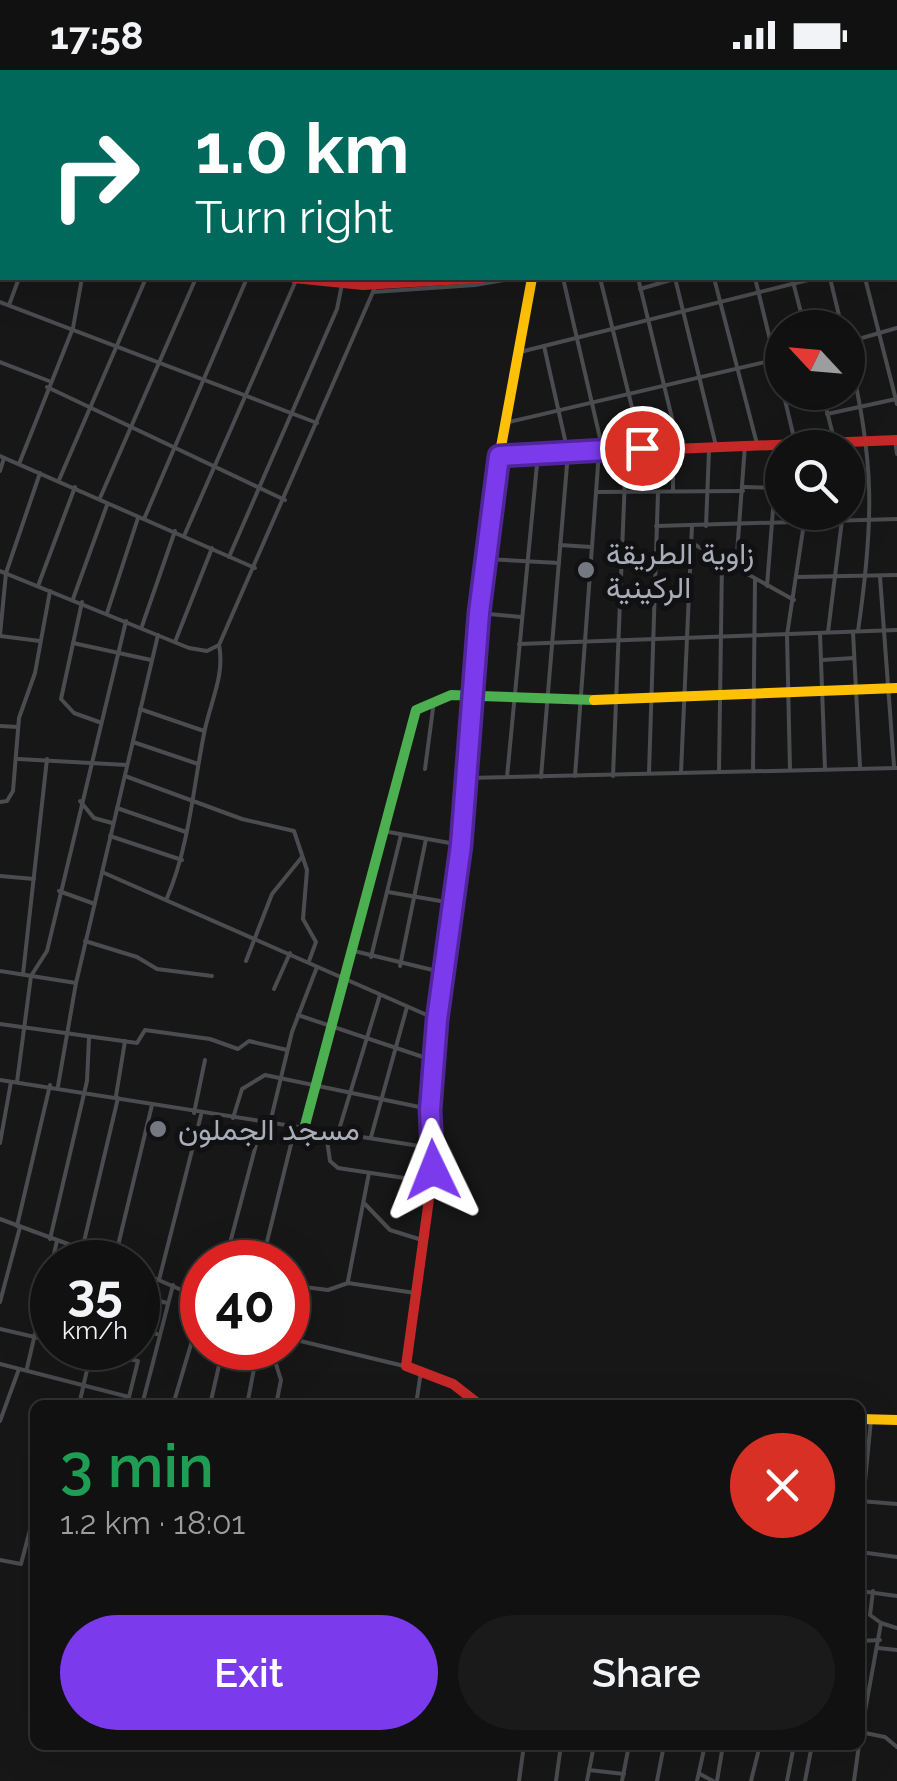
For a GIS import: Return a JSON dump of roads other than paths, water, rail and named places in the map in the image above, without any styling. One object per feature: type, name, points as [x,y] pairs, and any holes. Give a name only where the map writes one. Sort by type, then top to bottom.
[{"type":"street","points":[[9,305],[18,280]]},
{"type":"street","points":[[19,464],[73,328],[82,280]]},
{"type":"street","points":[[59,480],[145,280]]},
{"type":"street","points":[[99,498],[195,280]]},
{"type":"street","points":[[107,613],[141,518],[176,448],[246,280]]},
{"type":"street","points":[[184,536],[295,280]]},
{"type":"street","points":[[229,557],[346,280]]},
{"type":"street","points":[[353,280],[474,286],[506,280]]},
{"type":"street","points":[[381,284],[415,280]]},
{"type":"street","points":[[381,284],[448,280]]},
{"type":"street","points":[[406,1366],[430,1182],[430,1110],[437,1020],[468,778],[485,559],[504,424],[532,280]]},
{"type":"street","points":[[564,280],[601,451],[576,776]]},
{"type":"street","points":[[600,280],[642,448]]},
{"type":"street","points":[[638,280],[676,447],[674,492]]},
{"type":"street","points":[[640,289],[669,280]]},
{"type":"street","points":[[675,280],[712,446],[706,526]]},
{"type":"street","points":[[715,280],[757,444]]},
{"type":"street","points":[[757,280],[765,314]]},
{"type":"street","points":[[519,352],[760,293],[793,280],[800,310]]},
{"type":"street","points":[[830,280],[838,310]]},
{"type":"street","points":[[865,406],[897,401],[867,280]]},
{"type":"street","points":[[167,898],[182,860],[204,731],[221,674],[219,645],[381,284]]},
{"type":"street","points":[[0,302],[317,424]]},
{"type":"street","points":[[865,337],[897,328]]},
{"type":"street","points":[[541,777],[568,453],[544,346]]},
{"type":"street","points":[[0,363],[285,500]]},
{"type":"street","points":[[504,424],[765,363]]},
{"type":"street","points":[[826,410],[831,430]]},
{"type":"street","points":[[827,414],[847,410]]},
{"type":"street","points":[[860,769],[854,658],[872,521],[863,410]]},
{"type":"street","points":[[868,440],[896,440],[897,454]]},
{"type":"street","points":[[499,456],[765,443]]},
{"type":"street","points":[[736,567],[742,524],[744,445]]},
{"type":"street","points":[[613,776],[626,449]]},
{"type":"street","points":[[506,777],[538,454]]},
{"type":"street","points":[[0,471],[2,457],[255,568]]},
{"type":"street","points":[[40,473],[3,572],[0,635],[42,642]]},
{"type":"street","points":[[38,586],[75,487]]},
{"type":"street","points":[[596,492],[765,488]]},
{"type":"street","points":[[649,774],[658,492]]},
{"type":"street","points":[[73,599],[108,502]]},
{"type":"street","points":[[865,521],[897,519]]},
{"type":"street","points":[[656,526],[765,524]]},
{"type":"street","points":[[680,772],[692,526]]},
{"type":"street","points":[[767,586],[773,530]]},
{"type":"street","points":[[790,770],[786,635],[803,530]]},
{"type":"street","points":[[828,633],[840,530]]},
{"type":"street","points":[[142,628],[175,531]]},
{"type":"street","points":[[690,542],[794,600]]},
{"type":"street","points":[[560,546],[592,547]]},
{"type":"street","points":[[175,642],[212,548]]},
{"type":"street","points":[[485,559],[559,563]]},
{"type":"street","points":[[718,772],[722,561]]},
{"type":"street","points":[[3,572],[202,652],[219,645]]},
{"type":"street","points":[[798,577],[833,579],[897,574]]},
{"type":"street","points":[[468,778],[896,768],[892,688],[880,631],[880,577]]},
{"type":"street","points":[[754,771],[755,579]]},
{"type":"street","points":[[0,802],[7,801],[13,791],[18,728],[42,642],[50,591]]},
{"type":"street","points":[[82,602],[61,698],[74,713],[100,722]]},
{"type":"street","points":[[479,613],[521,618]]},
{"type":"street","points":[[0,1143],[25,1028],[31,976],[47,952],[80,801],[126,622]]},
{"type":"street","points":[[518,644],[897,630]]},
{"type":"street","points":[[820,633],[825,769]]},
{"type":"street","points":[[58,1086],[85,941],[158,635]]},
{"type":"street","points":[[72,643],[152,660]]},
{"type":"street","points":[[822,660],[854,658]]},
{"type":"street","points":[[268,1240],[354,951],[416,710],[450,695],[475,699],[581,699],[892,688]]},
{"type":"street","points":[[425,769],[434,701]]},
{"type":"street","points":[[140,709],[204,731]]},
{"type":"street","points":[[0,726],[18,728]]},
{"type":"street","points":[[133,742],[198,764]]},
{"type":"street","points":[[16,759],[90,760],[128,766]]},
{"type":"street","points":[[23,974],[47,759]]},
{"type":"street","points":[[125,776],[242,819],[288,828],[296,836],[307,874],[304,919],[316,942],[308,962]]},
{"type":"street","points":[[80,801],[94,818],[113,823]]},
{"type":"street","points":[[117,808],[186,832]]},
{"type":"street","points":[[383,831],[461,845]]},
{"type":"street","points":[[372,957],[401,834]]},
{"type":"street","points":[[110,836],[182,860]]},
{"type":"street","points":[[400,966],[426,839]]},
{"type":"street","points":[[246,961],[276,887],[302,857]]},
{"type":"street","points":[[102,872],[437,1020]]},
{"type":"street","points":[[0,876],[34,879]]},
{"type":"street","points":[[59,891],[94,903]]},
{"type":"street","points":[[388,892],[452,903]]},
{"type":"street","points":[[85,941],[136,957],[157,969],[212,976]]},
{"type":"street","points":[[354,951],[400,966],[443,972]]},
{"type":"street","points":[[274,988],[290,953]]},
{"type":"street","points":[[270,1123],[287,1050],[318,966]]},
{"type":"street","points":[[0,971],[76,983]]},
{"type":"street","points":[[337,1134],[380,994]]},
{"type":"street","points":[[371,1139],[407,1007]]},
{"type":"street","points":[[298,1015],[435,1061]]},
{"type":"street","points":[[0,1024],[139,1042],[145,1030],[238,1048],[250,1041],[287,1050]]},
{"type":"street","points":[[50,1239],[84,1092],[88,1038]]},
{"type":"street","points":[[84,1240],[117,1098],[125,1041]]},
{"type":"street","points":[[194,1113],[205,1060]]},
{"type":"street","points":[[233,1118],[244,1086],[266,1075],[430,1110]]},
{"type":"street","points":[[0,1080],[58,1086],[194,1113],[432,1148]]},
{"type":"street","points":[[0,1302],[50,1085]]},
{"type":"street","points":[[120,1240],[152,1106]]},
{"type":"street","points":[[160,1276],[202,1114]]},
{"type":"street","points":[[231,1240],[262,1122]]},
{"type":"street","points":[[326,1132],[334,1166],[430,1182]]},
{"type":"street","points":[[348,1283],[369,1173]]},
{"type":"street","points":[[364,1204],[390,1230],[422,1240]]},
{"type":"street","points":[[0,1219],[54,1240]]},
{"type":"street","points":[[160,1280],[180,1288]]},
{"type":"street","points":[[310,1288],[328,1290],[348,1283],[418,1294]]},
{"type":"street","points":[[160,1327],[173,1284]]},
{"type":"street","points":[[160,1301],[167,1303]]},
{"type":"street","points":[[0,1329],[30,1336]]},
{"type":"street","points":[[310,1343],[421,1370],[457,1386],[472,1400]]},
{"type":"street","points":[[27,1370],[30,1359]]},
{"type":"street","points":[[0,1364],[129,1396]]},
{"type":"street","points":[[0,1421],[19,1368]]},
{"type":"street","points":[[80,1400],[87,1370]]},
{"type":"street","points":[[128,1400],[136,1370]]},
{"type":"street","points":[[143,1400],[150,1370]]},
{"type":"street","points":[[174,1400],[183,1370]]},
{"type":"street","points":[[211,1400],[219,1370]]},
{"type":"street","points":[[248,1400],[254,1370]]},
{"type":"street","points":[[277,1400],[281,1380],[278,1370]]},
{"type":"street","points":[[417,1400],[421,1370]]},
{"type":"street","points":[[866,1420],[897,1420]]},
{"type":"street","points":[[865,1500],[896,1504],[897,1494]]},
{"type":"street","points":[[0,1560],[21,1564],[30,1538]]},
{"type":"street","points":[[865,1553],[897,1558]]},
{"type":"street","points":[[865,1591],[897,1596]]},
{"type":"street","points":[[872,1591],[870,1615],[897,1628]]},
{"type":"street","points":[[865,1712],[882,1623]]},
{"type":"street","points":[[865,1641],[880,1640]]},
{"type":"street","points":[[878,1648],[897,1650]]},
{"type":"street","points":[[865,1680],[871,1681]]},
{"type":"street","points":[[896,1746],[897,1735]]},
{"type":"street","points":[[865,1737],[885,1737],[896,1746]]},
{"type":"street","points":[[519,1781],[523,1750]]},
{"type":"street","points":[[556,1781],[560,1750]]},
{"type":"street","points":[[587,1781],[593,1750]]},
{"type":"street","points":[[622,1781],[628,1750]]},
{"type":"street","points":[[658,1781],[663,1750]]},
{"type":"street","points":[[696,1781],[704,1750]]},
{"type":"street","points":[[698,1773],[715,1781],[722,1750]]},
{"type":"street","points":[[751,1781],[759,1750]]},
{"type":"street","points":[[787,1781],[793,1750]]},
{"type":"street","points":[[805,1781],[811,1750]]},
{"type":"street","points":[[854,1781],[858,1750]]},
{"type":"street","points":[[589,1770],[624,1774]]},
{"type":"place","name":"زاوية الطريقة الركينية","points":[[586,570]]},
{"type":"place","name":"مسجد الجملون","points":[[158,1129]]}]
